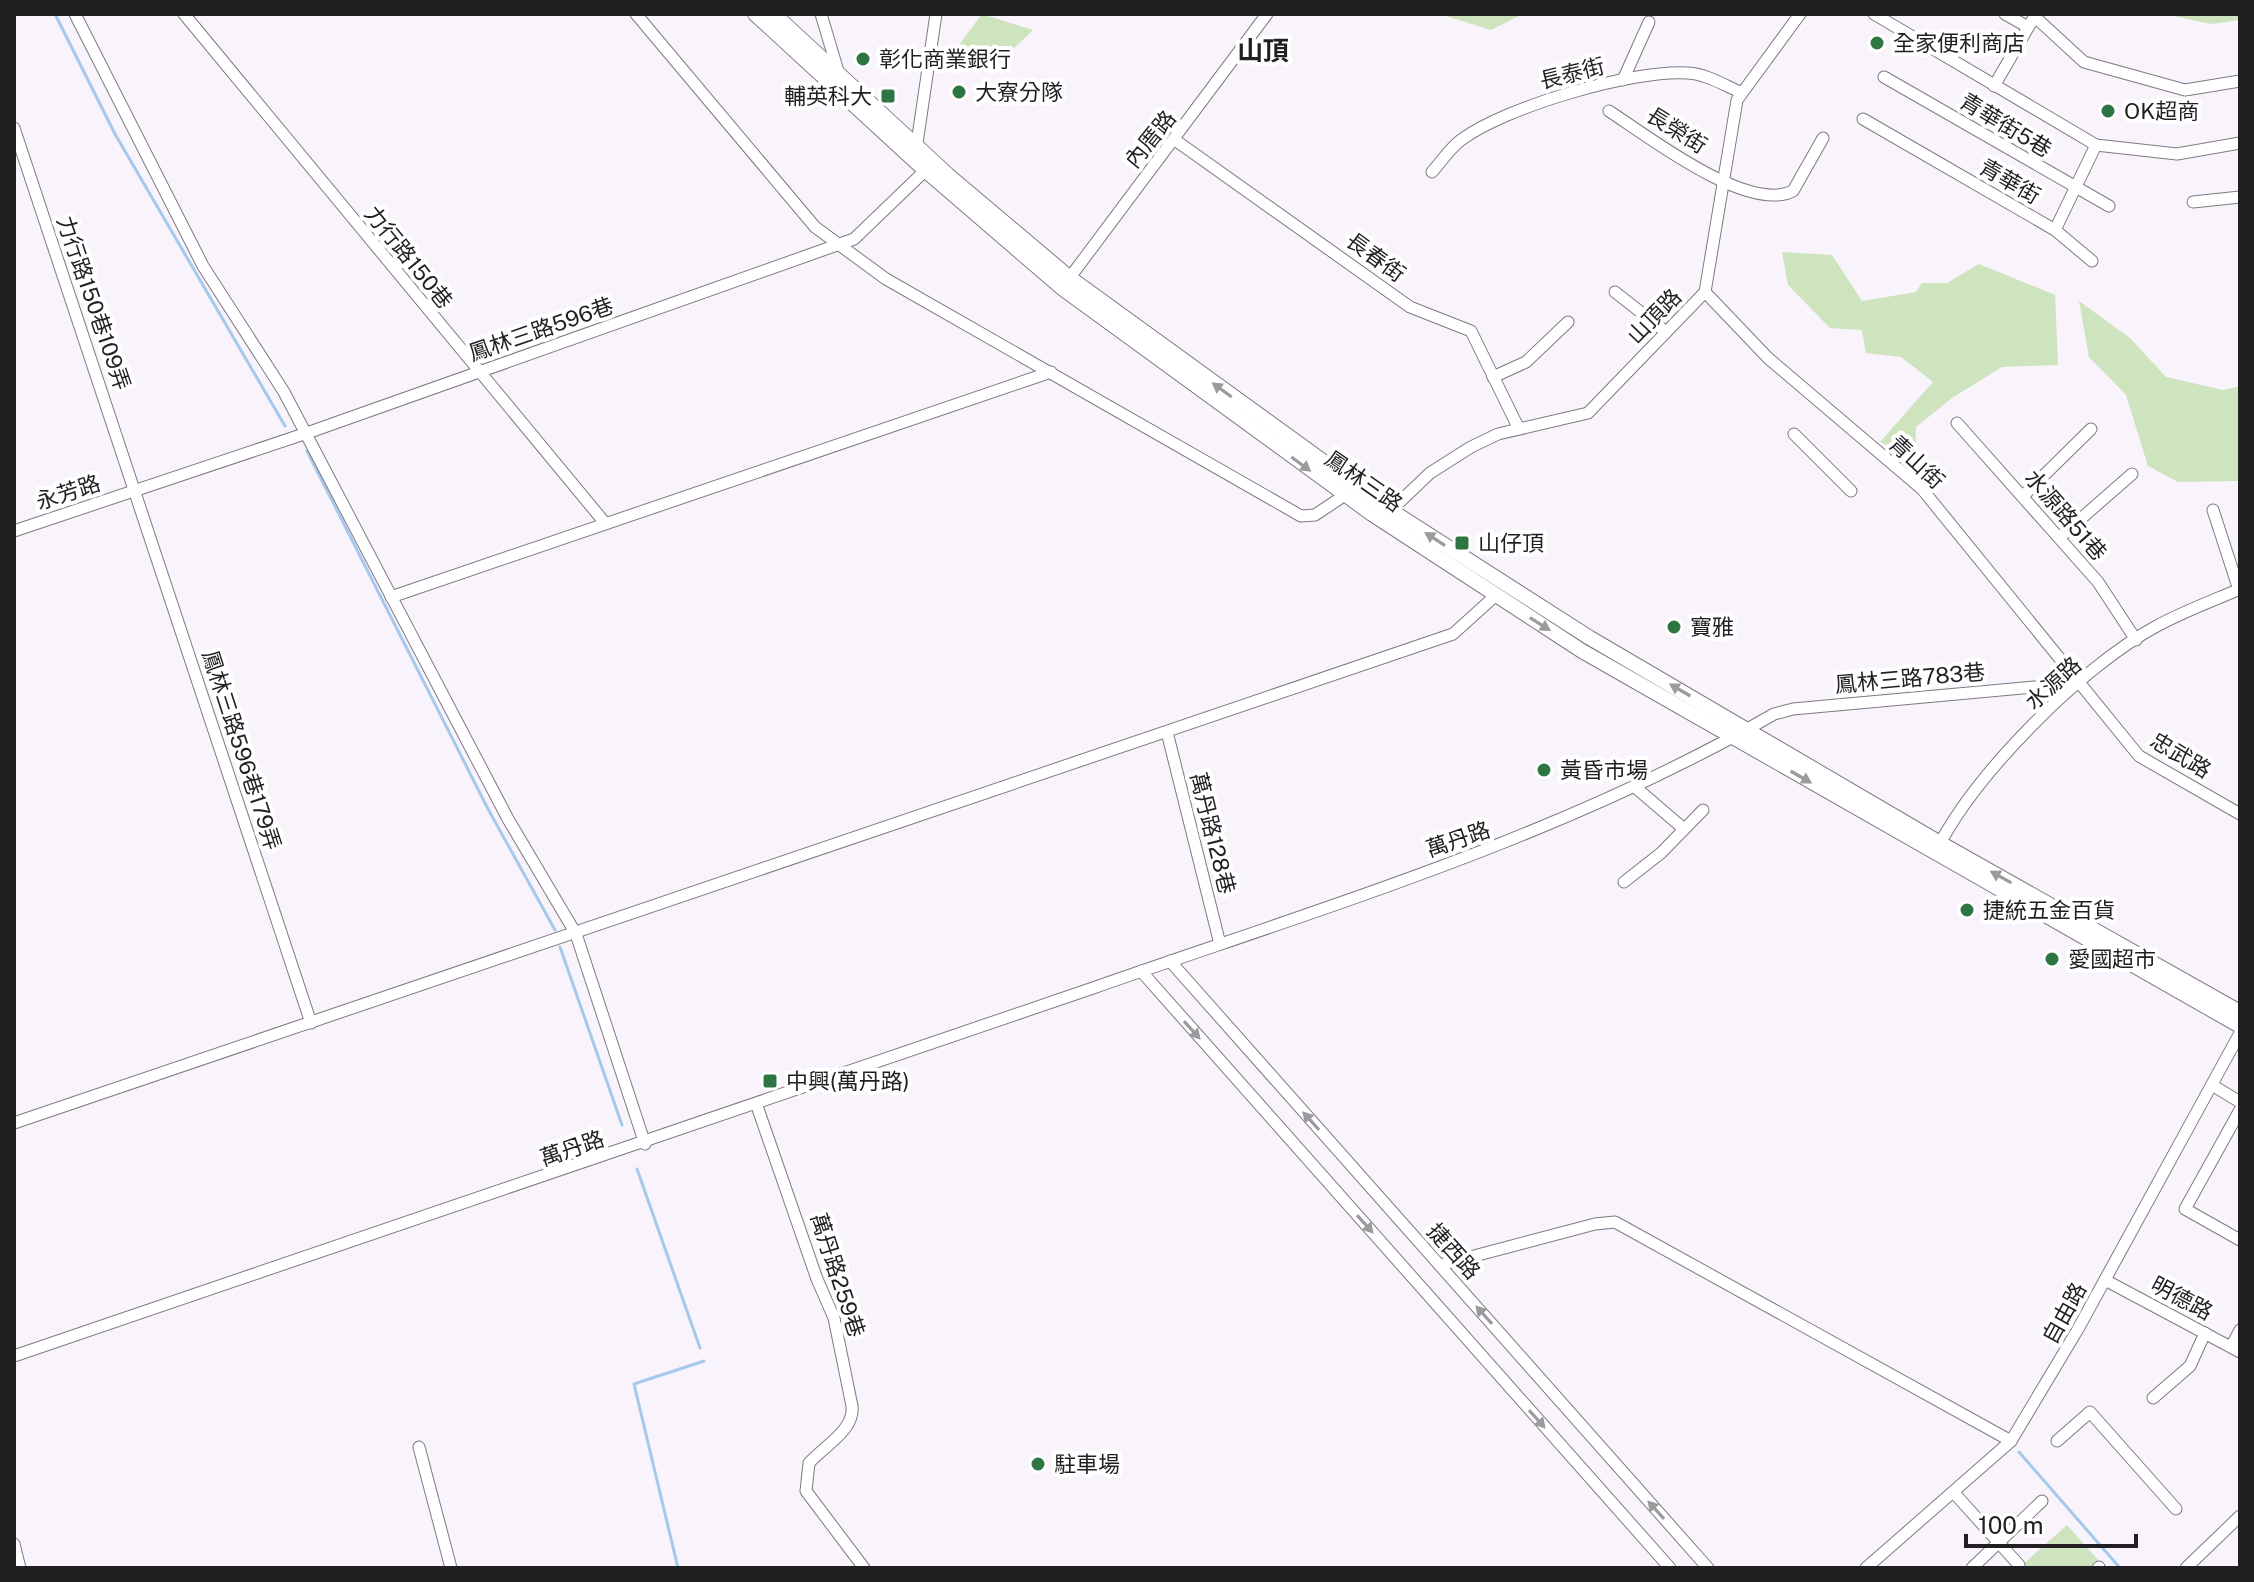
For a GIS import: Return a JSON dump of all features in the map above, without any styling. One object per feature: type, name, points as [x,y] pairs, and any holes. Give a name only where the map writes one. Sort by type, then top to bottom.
[{"type":"main road","points":[[755,14],[833,75]]},
{"type":"main road","points":[[774,14],[833,75]]},
{"type":"main road","name":"鳳林三路","points":[[833,75],[914,152],[1066,283],[1345,495],[1386,515],[1748,729],[1937,849]]},
{"type":"main road","name":"鳳林三路","points":[[1066,283],[1495,596],[1582,651],[1733,738],[1937,849]]},
{"type":"main road","points":[[1937,849],[2240,1012]]},
{"type":"main road","points":[[1937,849],[2240,1026]]},
{"type":"street","points":[[75,14],[203,266],[307,433],[508,819],[576,934],[645,1144]]},
{"type":"street","name":"力行路150巷","points":[[184,14],[605,523]]},
{"type":"street","points":[[636,14],[815,227],[886,279],[1301,516],[1315,515],[1345,495]]},
{"type":"street","points":[[821,14],[833,75]]},
{"type":"street","points":[[914,152],[936,14]]},
{"type":"street","name":"內厝路","points":[[1066,283],[1267,14]]},
{"type":"street","name":"山頂路","points":[[1386,515],[1430,473],[1498,434],[1588,413],[1705,292],[1740,92],[1800,14]]},
{"type":"street","points":[[1874,14],[2096,145],[2177,154],[2240,143]]},
{"type":"street","points":[[2005,14],[2033,19],[2084,62],[2185,90],[2240,81]]},
{"type":"street","points":[[1994,86],[2033,19]]},
{"type":"street","points":[[1623,80],[1649,22]]},
{"type":"street","name":"長泰街","points":[[1432,172],[1460,141],[1526,105],[1623,80],[1688,73],[1740,92]]},
{"type":"street","name":"青華街5巷","points":[[1884,77],[2075,190],[2109,206]]},
{"type":"street","name":"長榮街","points":[[1609,111],[1725,182],[1760,193],[1788,194],[1823,138]]},
{"type":"street","name":"青華街","points":[[1863,119],[2055,230],[2096,145]]},
{"type":"street","name":"力行路150巷109弄","points":[[14,128],[136,490]]},
{"type":"street","name":"長春街","points":[[1175,140],[1410,307],[1471,331],[1519,429]]},
{"type":"street","name":"鳳林三路596巷","points":[[136,490],[307,433],[854,239],[930,166]]},
{"type":"street","points":[[2193,202],[2240,197]]},
{"type":"street","points":[[2055,230],[2092,261]]},
{"type":"street","points":[[1615,292],[1666,332]]},
{"type":"street","name":"青山街","points":[[1705,292],[1768,358],[1922,489],[2079,683]]},
{"type":"street","points":[[1493,377],[1526,362],[1568,322]]},
{"type":"street","points":[[391,597],[1051,372]]},
{"type":"street","name":"水源路51巷","points":[[1957,423],[2098,582],[2136,640]]},
{"type":"street","points":[[2023,496],[2091,429]]},
{"type":"street","points":[[1794,434],[1851,491]]},
{"type":"street","points":[[2060,537],[2132,474]]},
{"type":"street","name":"永芳路","points":[[14,531],[136,490]]},
{"type":"street","name":"鳳林三路596巷179弄","points":[[136,490],[311,1023]]},
{"type":"street","points":[[2213,510],[2240,589]]},
{"type":"street","name":"水源路","points":[[1937,849],[2003,757],[2079,683],[2155,627],[2240,589]]},
{"type":"street","points":[[14,1123],[1453,634],[1495,596]]},
{"type":"street","name":"鳳林三路783巷","points":[[1748,729],[1774,714],[1793,709],[2079,683]]},
{"type":"street","name":"忠武路","points":[[2079,683],[2139,756],[2240,814]]},
{"type":"street","name":"萬丹路","points":[[14,1356],[757,1106],[1506,844],[1635,787],[1748,729]]},
{"type":"street","name":"萬丹路128巷","points":[[1167,732],[1220,944]]},
{"type":"street","points":[[1635,787],[1684,829]]},
{"type":"street","points":[[1624,882],[1661,853],[1703,810]]},
{"type":"street","name":"捷西路","points":[[1170,961],[1708,1568]]},
{"type":"street","points":[[1141,971],[1670,1568]]},
{"type":"street","name":"自由路","points":[[1872,1566],[2011,1441],[2105,1280],[2240,1033]]},
{"type":"street","points":[[2212,1085],[2240,1102]]},
{"type":"street","name":"萬丹路259巷","points":[[757,1106],[817,1279],[834,1318],[852,1406],[853,1416],[849,1425],[809,1463],[806,1491],[864,1568]]},
{"type":"street","points":[[2240,1110],[2185,1209],[2237,1238],[2240,1223]]},
{"type":"street","points":[[1440,1265],[1595,1224],[1615,1222],[2011,1441]]},
{"type":"street","name":"明德路","points":[[2105,1280],[2235,1350]]},
{"type":"street","points":[[2235,1350],[2240,1330]]},
{"type":"street","points":[[2153,1398],[2190,1366],[2205,1333]]},
{"type":"street","points":[[2057,1441],[2090,1412],[2176,1509]]},
{"type":"street","points":[[419,1447],[451,1568]]},
{"type":"street","points":[[1955,1494],[2019,1565]]},
{"type":"street","points":[[1972,1568],[2042,1501]]},
{"type":"street","points":[[2186,1568],[2240,1516]]},
{"type":"street","points":[[14,1544],[20,1568]]},
{"type":"green space","points":[[982,14],[1033,30],[991,70],[956,49]]},
{"type":"green space","points":[[1440,14],[1523,14],[1491,30]]},
{"type":"green space","points":[[2164,14],[2240,14],[2240,20],[2211,24]]},
{"type":"green space","points":[[1782,252],[1832,255],[1862,301],[1916,292],[1922,283],[1947,283],[1979,264],[2055,295],[2058,365],[2002,367],[1952,398],[1916,427],[1915,460],[1880,442],[1933,382],[1901,357],[1866,353],[1862,330],[1830,328],[1788,285]]},
{"type":"green space","points":[[2079,301],[2130,338],[2166,377],[2223,390],[2240,386],[2240,481],[2178,482],[2148,466],[2126,395],[2089,357]]},
{"type":"green space","points":[[2067,1525],[2100,1562],[2093,1568],[2019,1568]]},
{"type":"waterway","points":[[55,14],[115,134],[285,426]]},
{"type":"waterway","points":[[307,451],[488,809],[555,930]]},
{"type":"waterway","points":[[560,947],[622,1125]]},
{"type":"waterway","points":[[637,1169],[700,1348]]},
{"type":"waterway","points":[[678,1568],[634,1384],[704,1361]]},
{"type":"waterway","points":[[2019,1452],[2120,1568]]},
{"type":"place","name":"全家便利商店","points":[[1877,43]]},
{"type":"place","name":"彰化商業銀行","points":[[863,59]]},
{"type":"place","name":"大寮分隊","points":[[959,92]]},
{"type":"place","name":"輔英科大","points":[[888,96]]},
{"type":"place","name":"OK超商","points":[[2108,111]]},
{"type":"place","name":"山仔頂","points":[[1462,543]]},
{"type":"place","name":"寶雅","points":[[1674,627]]},
{"type":"place","name":"黃昏市場","points":[[1544,770]]},
{"type":"place","name":"捷統五金百貨","points":[[1967,910]]},
{"type":"place","name":"愛國超市","points":[[2052,959]]},
{"type":"place","name":"中興(萬丹路)","points":[[770,1081]]},
{"type":"place","name":"駐車場","points":[[1038,1464]]},
{"type":"district","name":"山頂","points":[[1263,51]]}]
